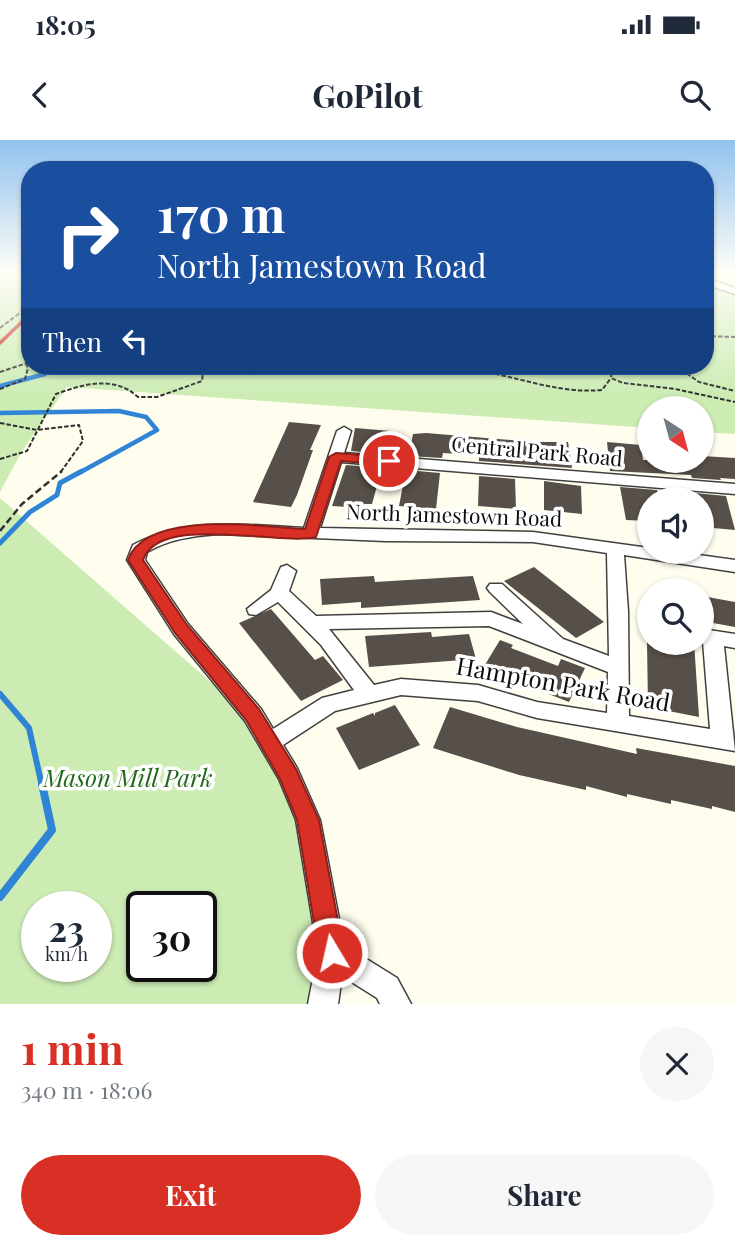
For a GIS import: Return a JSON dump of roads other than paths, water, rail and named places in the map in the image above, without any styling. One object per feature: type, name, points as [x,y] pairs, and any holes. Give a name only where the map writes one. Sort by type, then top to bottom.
[{"type":"street","points":[[310,534],[344,431]]},
{"type":"street","name":"Central Park Road","points":[[336,457],[735,489]]},
{"type":"street","name":"North Jamestown Road","points":[[323,1004],[332,953],[308,820],[289,775],[253,715],[181,629],[136,560],[139,549],[182,531],[218,529],[310,534],[533,537],[735,566]]},
{"type":"street","points":[[615,549],[619,611],[618,722]]},
{"type":"street","points":[[256,609],[279,593],[287,571]]},
{"type":"street","points":[[496,588],[556,644]]},
{"type":"street","points":[[279,593],[316,624],[347,661],[369,695]]},
{"type":"street","points":[[316,624],[491,619],[618,668]]},
{"type":"street","points":[[714,637],[735,641]]},
{"type":"street","points":[[712,655],[729,740]]},
{"type":"street","name":"Hampton Park Road","points":[[270,743],[329,704],[401,687],[478,693],[537,710],[729,740]]},
{"type":"street","points":[[332,953],[387,988],[396,1004]]},
{"type":"waterway","points":[[0,386],[41,375]]},
{"type":"waterway","points":[[0,413],[119,411],[146,417],[157,430],[79,473]]},
{"type":"waterway","points":[[0,543],[30,512],[57,495],[60,483],[82,471]]},
{"type":"waterway","points":[[0,694],[29,728],[42,786]]},
{"type":"waterway","points":[[0,897],[52,830],[42,784]]},
{"type":"railway","points":[[0,343],[21,323]]},
{"type":"park label","name":"Mason Mill Park","points":[[128,779]]}]
